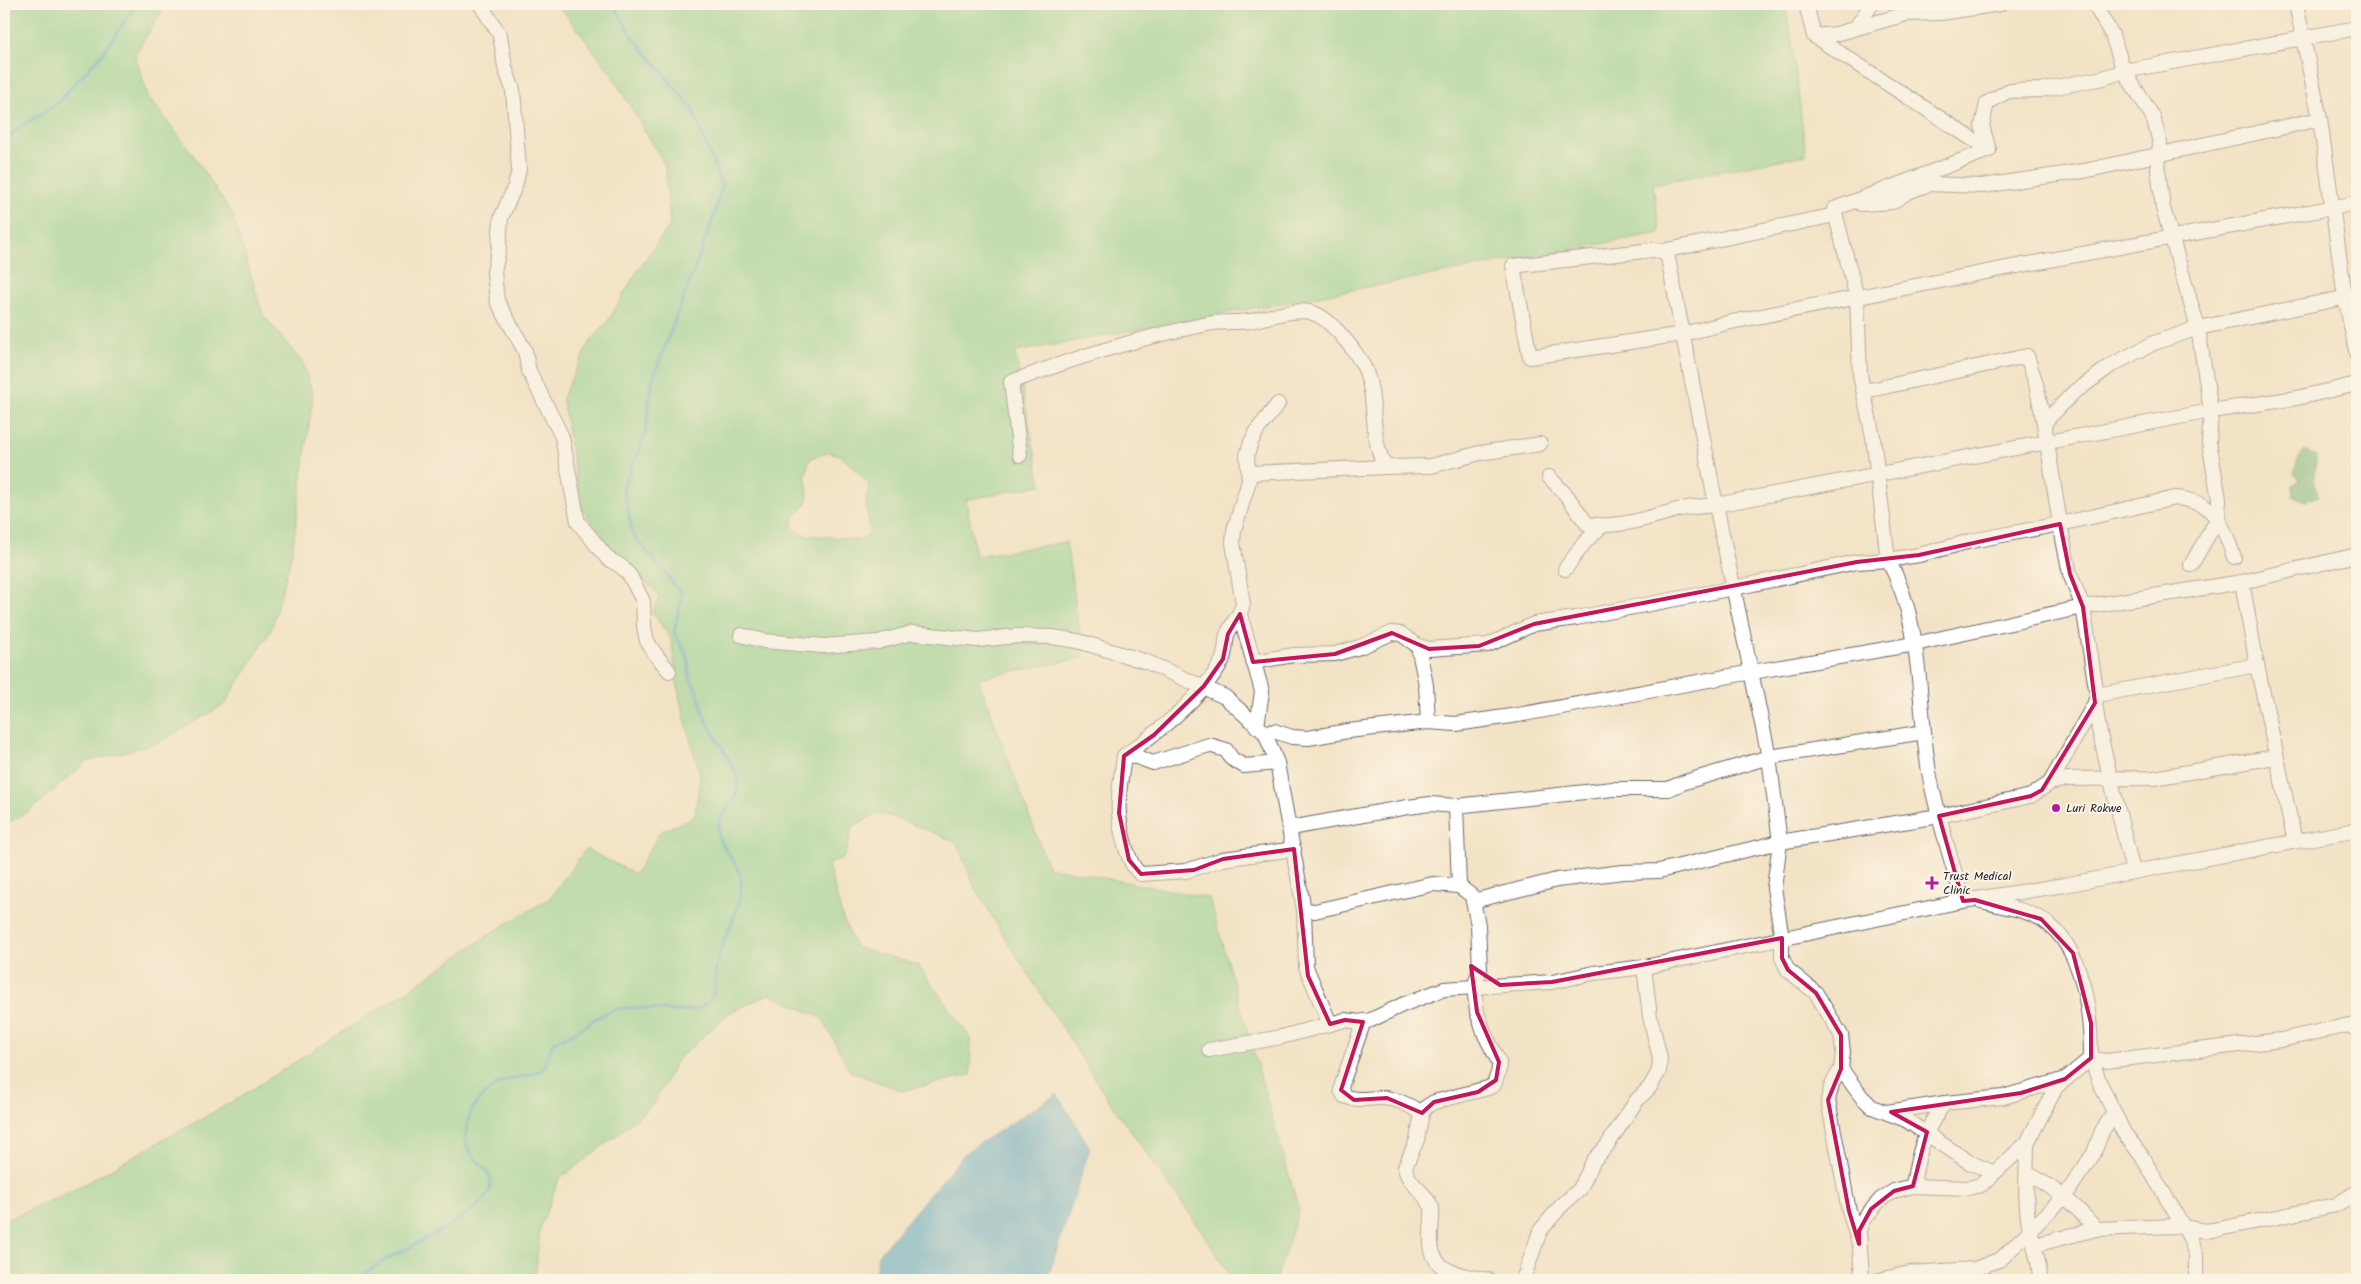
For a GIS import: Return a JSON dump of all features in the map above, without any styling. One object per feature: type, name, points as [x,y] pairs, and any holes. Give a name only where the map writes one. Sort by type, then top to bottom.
[{"type":"street","points":[[480,4],[500,36],[505,67],[513,90],[519,170],[515,186],[501,218],[499,248],[494,272],[497,301],[525,351],[532,379],[562,437],[578,522],[608,559],[620,566],[630,576],[644,601],[644,626],[647,641],[670,671]]},
{"type":"street","points":[[1806,4],[1814,36],[1989,150]]},
{"type":"street","points":[[1856,27],[1872,4]]},
{"type":"street","points":[[1814,36],[1836,34],[1906,14],[1941,13],[2000,4]]},
{"type":"street","points":[[2094,4],[2112,35],[2124,70],[2153,117],[2160,143],[2158,169],[2163,208],[2198,328],[2211,410],[2209,442],[2219,499],[2218,518],[2234,557]]},
{"type":"street","points":[[2296,4],[2320,119],[2333,208],[2351,296],[2357,355]]},
{"type":"street","points":[[1989,150],[1982,126],[1987,103],[2008,91],[2040,90],[2103,78],[2124,70],[2357,28]]},
{"type":"street","points":[[2320,119],[2084,171],[1982,186],[1929,184],[1908,192],[1892,202],[1872,202],[1663,251],[1629,252],[1512,266],[1530,357],[1684,334],[1731,322],[2357,203]]},
{"type":"street","points":[[1835,212],[1989,150]]},
{"type":"street","points":[[1835,212],[1857,298],[1860,366],[1877,473],[1888,560],[1897,576],[1909,612],[1915,644],[1929,772],[1939,816],[1969,900]]},
{"type":"street","points":[[1663,251],[1670,268],[1684,334],[1716,505],[1769,757],[1780,842],[1774,888],[1782,938],[1782,958],[1788,970],[1816,993],[1841,1035],[1843,1052],[1841,1069],[1832,1084],[1828,1100],[1848,1211],[1859,1244]]},
{"type":"street","points":[[2044,423],[2066,397],[2110,366],[2154,343],[2198,328],[2351,296]]},
{"type":"street","points":[[1020,455],[1011,382],[1088,355],[1186,329],[1208,324],[1247,321],[1302,312],[1314,313],[1329,324],[1345,340],[1362,364],[1370,385],[1380,454],[1386,467]]},
{"type":"street","points":[[1865,390],[2027,356],[2036,384],[2044,423],[2070,574],[2083,607],[2099,730],[2133,872]]},
{"type":"street","points":[[1549,477],[1567,496],[1586,524],[1602,526],[1637,523],[1682,509],[1716,505],[2211,410],[2297,398],[2357,384]]},
{"type":"street","points":[[1124,756],[1154,736],[1204,686],[1223,659],[1228,634],[1240,614],[1243,598],[1233,543],[1234,530],[1246,494],[1250,473],[1247,455],[1258,429],[1278,404]]},
{"type":"street","points":[[1250,473],[1431,466],[1480,453],[1540,444]]},
{"type":"street","points":[[1253,662],[1294,655],[1335,654],[1392,633],[1401,634],[1418,646],[1428,650],[1488,645],[1534,624],[1576,618],[1734,588],[1856,562],[1920,555],[1971,541],[2060,524],[2175,498],[2186,499],[2202,505],[2218,518]]},
{"type":"street","points":[[2191,564],[2218,518]]},
{"type":"street","points":[[1565,569],[1584,542],[1602,526]]},
{"type":"street","points":[[1261,730],[1274,731],[1292,737],[1308,738],[1348,731],[1428,722],[1456,724],[1518,716],[1752,672],[1915,644],[2083,607],[2242,582],[2357,554]]},
{"type":"street","points":[[2242,582],[2275,757],[2295,842]]},
{"type":"street","points":[[1240,614],[1262,691],[1261,730]]},
{"type":"street","points":[[741,635],[764,641],[823,646],[878,642],[912,633],[978,640],[1017,636],[1052,637],[1078,641],[1147,662],[1225,697],[1261,730],[1278,763],[1304,910],[1306,967],[1330,1024]]},
{"type":"street","points":[[1418,646],[1426,685],[1428,722]]},
{"type":"street","points":[[1474,901],[1557,880],[1623,872],[1659,871],[1780,842],[1939,816],[2031,796],[2050,783],[2096,699],[2257,665]]},
{"type":"street","points":[[1290,828],[1430,804],[1456,806],[1613,789],[1668,789],[1685,782],[1769,757],[1924,732]]},
{"type":"street","points":[[1124,756],[1137,757],[1153,763],[1209,746],[1226,750],[1232,760],[1244,766],[1278,763]]},
{"type":"street","points":[[1124,756],[1119,813],[1129,860],[1137,872],[1145,874],[1186,871],[1223,859],[1294,849]]},
{"type":"street","points":[[2050,783],[2079,778],[2164,777],[2275,757]]},
{"type":"street","points":[[1456,806],[1459,886]]},
{"type":"street","points":[[1209,1050],[1281,1037],[1345,1020],[1364,1021],[1438,991],[1552,982],[1594,973],[1644,966],[1969,900],[2133,872],[2357,830]]},
{"type":"street","points":[[1304,910],[1315,911],[1433,884],[1459,886],[1469,892],[1474,901],[1478,925],[1480,969],[1474,987],[1477,1012],[1485,1035],[1499,1062],[1496,1080],[1494,1085],[1478,1092],[1434,1102],[1426,1106],[1422,1113],[1417,1140],[1405,1167],[1408,1178],[1430,1202],[1432,1208],[1431,1245],[1434,1260],[1452,1272],[1490,1280]]},
{"type":"street","points":[[1969,900],[2041,919],[2054,929],[2073,954],[2092,1023],[2091,1058],[2124,1133],[2141,1155],[2189,1236],[2196,1255],[2196,1280]]},
{"type":"street","points":[[1523,1280],[1540,1231],[1561,1206],[1580,1189],[1594,1160],[1606,1148],[1637,1100],[1650,1087],[1659,1071],[1660,1058],[1650,1018],[1644,966]]},
{"type":"street","points":[[1480,969],[1487,978],[1500,985]]},
{"type":"street","points":[[1364,1021],[1342,1084],[1341,1090],[1344,1096],[1360,1100],[1387,1098],[1408,1105],[1422,1113]]},
{"type":"street","points":[[2091,1058],[2106,1061],[2281,1040],[2354,1026]]},
{"type":"street","points":[[1862,1280],[1859,1231],[1862,1221],[1871,1209],[1894,1191],[1913,1186],[1968,1188],[1981,1185],[2028,1143],[2056,1087],[2091,1058]]},
{"type":"street","points":[[1841,1069],[1872,1107],[1888,1112],[1927,1132],[1969,1162],[1994,1173]]},
{"type":"street","points":[[1888,1112],[1945,1103],[2003,1097],[2065,1079]]},
{"type":"street","points":[[1913,1186],[1927,1132],[1935,1115],[1945,1103]]},
{"type":"street","points":[[1879,1280],[1910,1273],[1956,1271],[1989,1265],[2001,1259],[2064,1196],[2094,1153],[2102,1131],[2114,1113]]},
{"type":"street","points":[[2028,1143],[2027,1173],[2030,1230],[2035,1245],[2040,1280]]},
{"type":"street","points":[[2027,1173],[2055,1189],[2077,1206],[2096,1229]]},
{"type":"street","points":[[2035,1245],[2096,1229],[2182,1227],[2206,1231],[2336,1205],[2357,1192]]},
{"type":"highlighted area","points":[[2060,524],[2070,574],[2083,607],[2095,703],[2042,790],[2031,796],[1939,816],[1963,901],[1975,900],[2041,919],[2073,953],[2091,1023],[2091,1058],[2065,1079],[2021,1093],[1891,1112],[1927,1132],[1913,1186],[1894,1191],[1871,1209],[1859,1231],[1859,1244],[1849,1211],[1828,1100],[1841,1069],[1841,1035],[1816,993],[1788,970],[1782,958],[1782,938],[1552,982],[1500,985],[1471,966],[1477,1012],[1499,1062],[1496,1080],[1478,1092],[1434,1102],[1422,1113],[1387,1098],[1354,1100],[1341,1090],[1363,1022],[1345,1020],[1330,1024],[1308,976],[1294,849],[1223,859],[1194,870],[1141,874],[1129,860],[1119,813],[1124,756],[1154,735],[1204,686],[1223,659],[1228,634],[1240,614],[1253,662],[1335,654],[1392,633],[1429,649],[1479,646],[1534,624],[1857,562],[1919,555]]},
{"type":"green space","points":[[4,4],[167,4],[135,54],[148,96],[192,153],[233,216],[263,315],[303,363],[313,395],[292,553],[271,630],[225,704],[158,743],[86,762],[31,810],[4,825]]},
{"type":"green space","points":[[558,4],[1785,4],[1791,34],[1806,155],[1653,184],[1660,233],[1015,352],[1041,485],[966,500],[976,556],[1066,542],[1084,658],[978,678],[1048,867],[1209,898],[1299,1210],[1276,1280],[1233,1280],[1203,1233],[1107,1098],[1001,931],[975,888],[957,843],[923,828],[879,813],[853,826],[845,856],[828,865],[842,916],[855,947],[918,965],[970,1038],[971,1075],[902,1091],[850,1071],[822,1018],[769,994],[729,1013],[677,1060],[654,1103],[617,1135],[559,1179],[540,1228],[535,1280],[4,1280],[4,1221],[75,1189],[237,1099],[407,991],[496,930],[549,899],[586,849],[635,874],[660,832],[695,816],[700,775],[679,696],[671,639],[652,612],[660,596],[613,550],[581,507],[562,398],[589,344],[608,321],[639,268],[670,225],[665,165],[610,72]],"holes":[[[828,452],[840,455],[869,484],[866,501],[870,532],[861,540],[799,534],[792,526],[795,516],[807,504],[808,490],[805,476],[810,459]]]},
{"type":"green space","points":[[2304,450],[2316,455],[2314,485],[2319,496],[2305,501],[2293,495],[2292,485],[2300,480],[2294,474],[2297,462]]},
{"type":"water","points":[[1057,1094],[1090,1148],[1047,1280],[874,1280],[878,1255],[966,1152]]},
{"type":"waterway","points":[[4,142],[19,128],[56,104],[103,53],[137,4]]},
{"type":"waterway","points":[[357,1280],[375,1266],[458,1220],[485,1198],[490,1188],[488,1173],[469,1150],[466,1142],[466,1132],[471,1112],[488,1091],[504,1081],[539,1071],[546,1064],[552,1044],[606,1013],[628,1008],[688,1010],[699,1008],[707,1003],[713,995],[718,957],[739,901],[741,890],[739,871],[718,835],[719,822],[736,794],[738,780],[733,767],[706,720],[690,678],[687,657],[674,633],[682,594],[633,535],[623,487],[645,436],[652,381],[713,219],[722,186],[692,108],[633,37],[613,4]]},
{"type":"place","name":"Luri Rokwe","points":[[2056,808]]},
{"type":"place","name":"Trust Medical Clinic","points":[[1932,883]]}]
